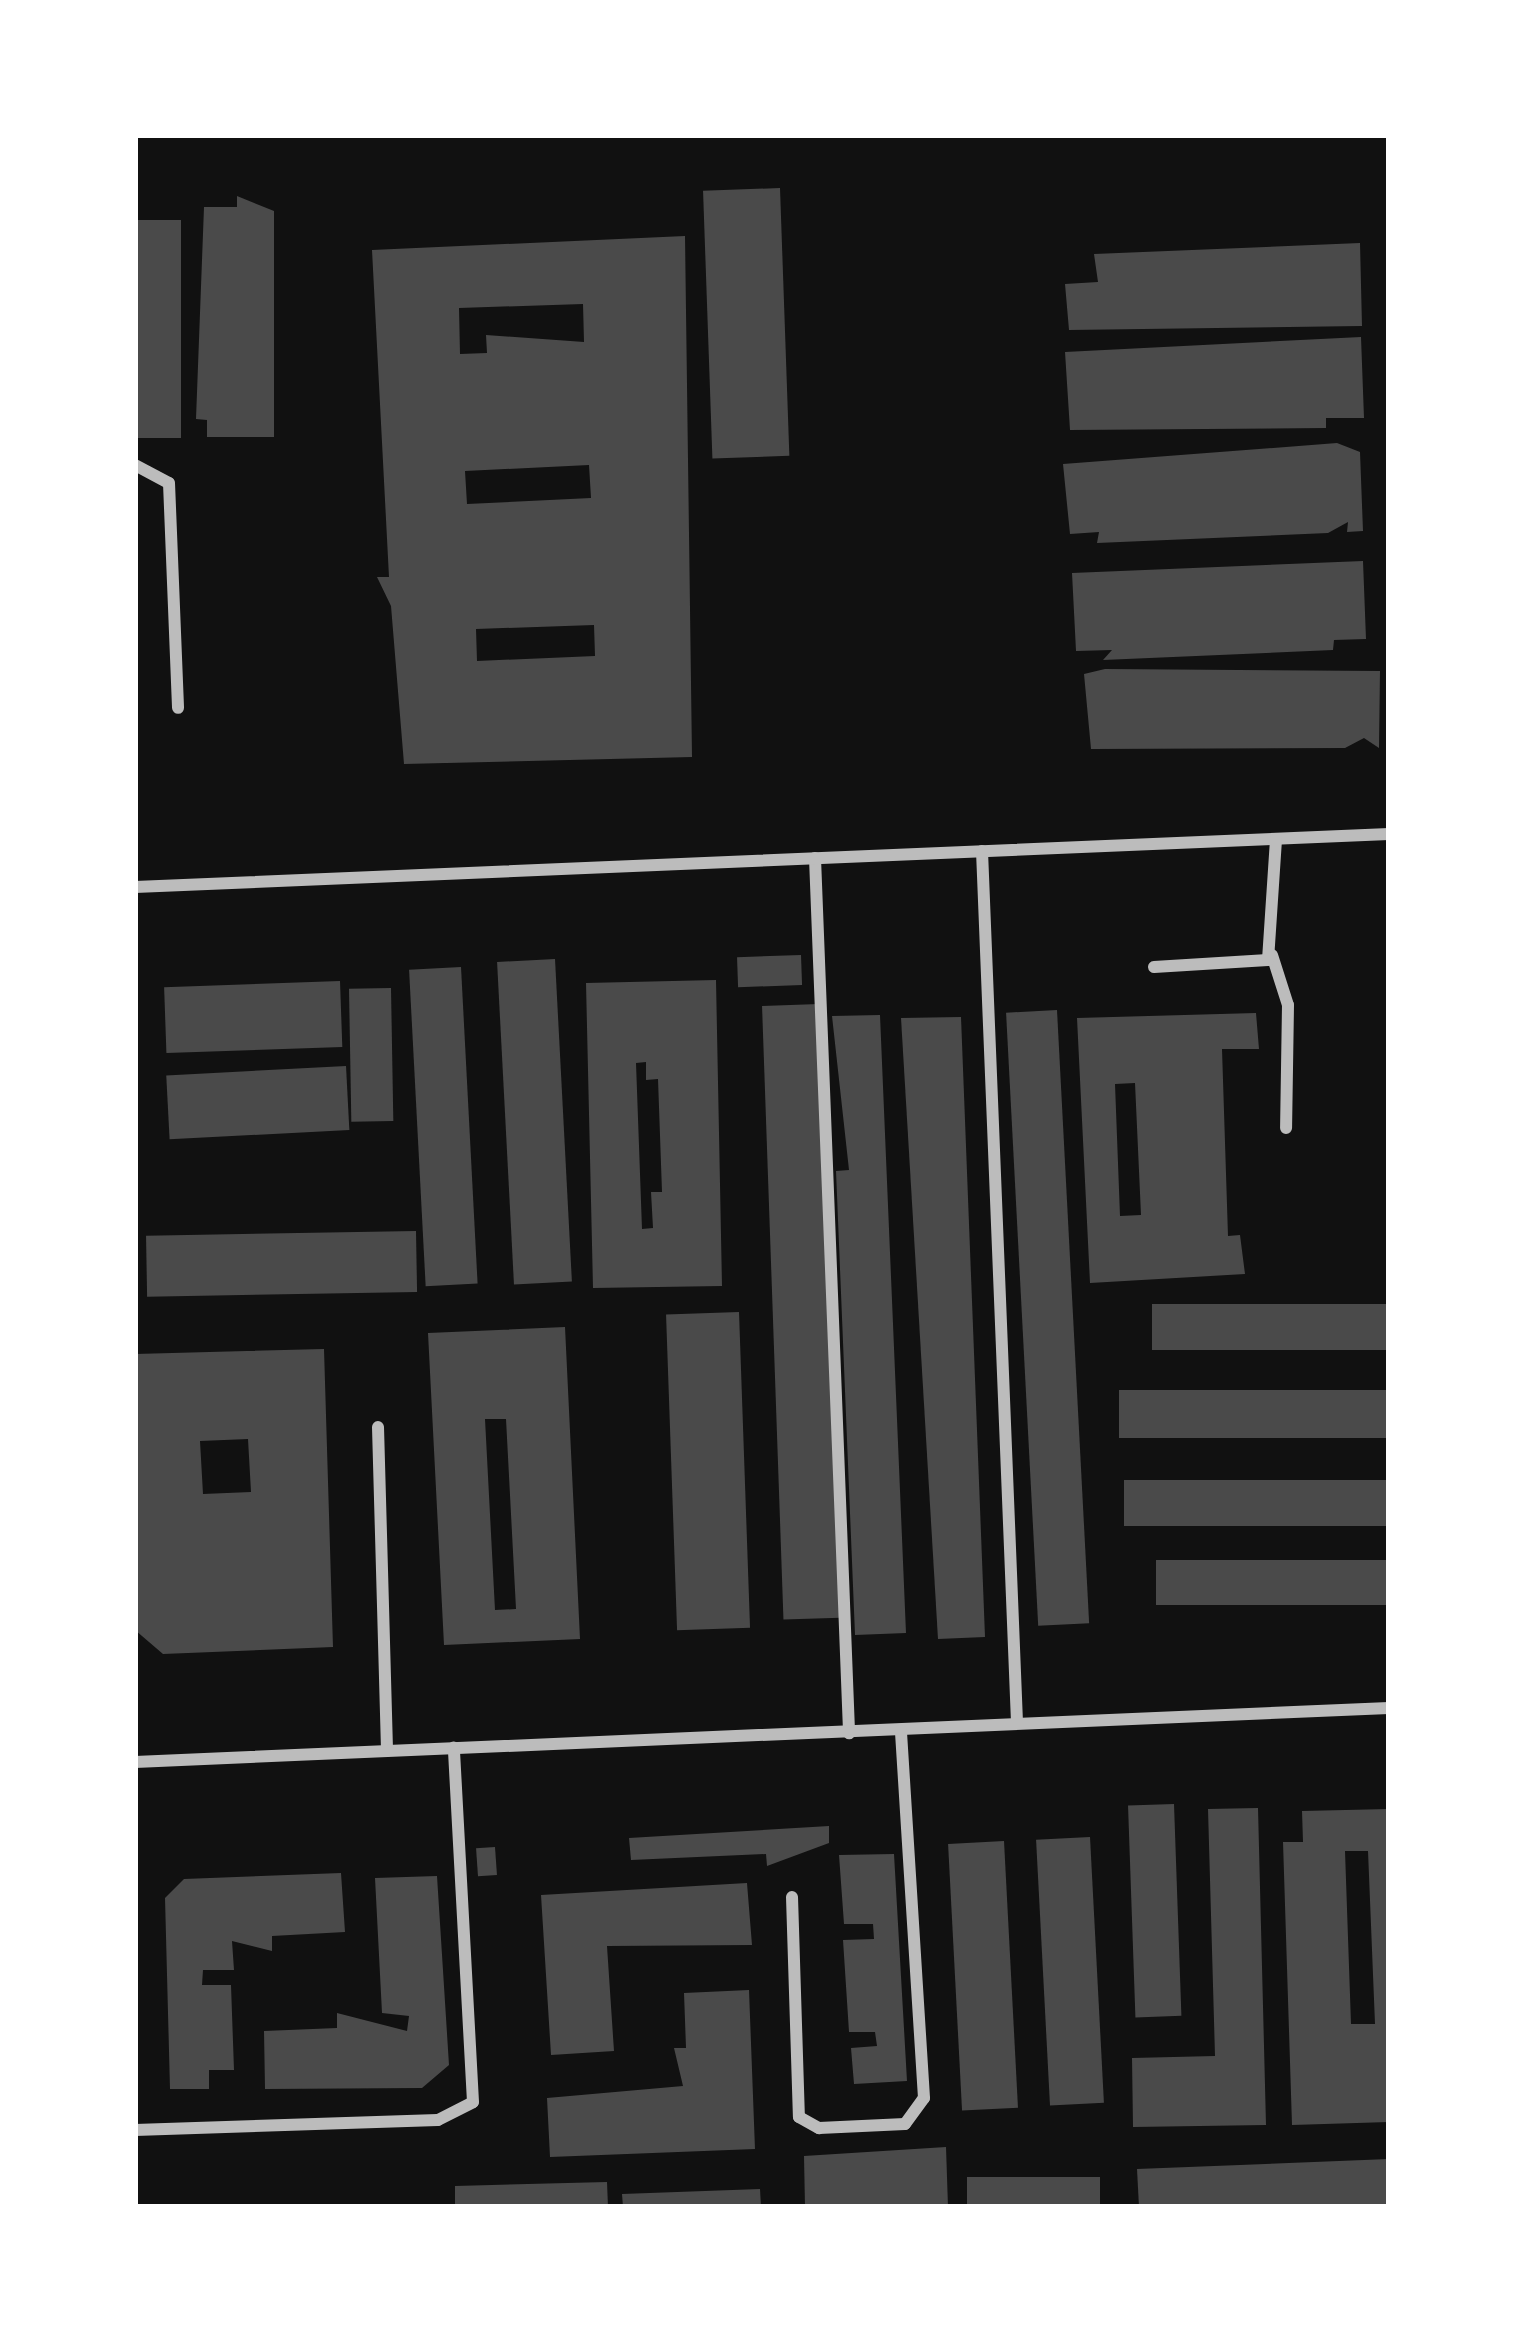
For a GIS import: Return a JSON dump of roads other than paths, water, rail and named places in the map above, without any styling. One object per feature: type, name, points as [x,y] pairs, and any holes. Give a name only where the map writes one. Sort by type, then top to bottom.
[{"type":"street","points":[[135,465],[169,483],[178,708]]},
{"type":"street","points":[[135,886],[1389,834]]},
{"type":"street","points":[[1276,839],[1272,955],[1288,1005],[1286,1128]]},
{"type":"street","points":[[982,851],[1017,1722]]},
{"type":"street","points":[[815,858],[849,1733]]},
{"type":"street","points":[[1154,967],[1255,966],[1272,955]]},
{"type":"street","points":[[377,1427],[387,1751]]},
{"type":"street","points":[[135,1762],[1389,1708]]},
{"type":"street","points":[[792,1897],[799,2116],[819,2128],[905,2124],[924,2098],[901,1731]]},
{"type":"street","points":[[135,2130],[438,2120],[473,2102],[454,1748]]}]
